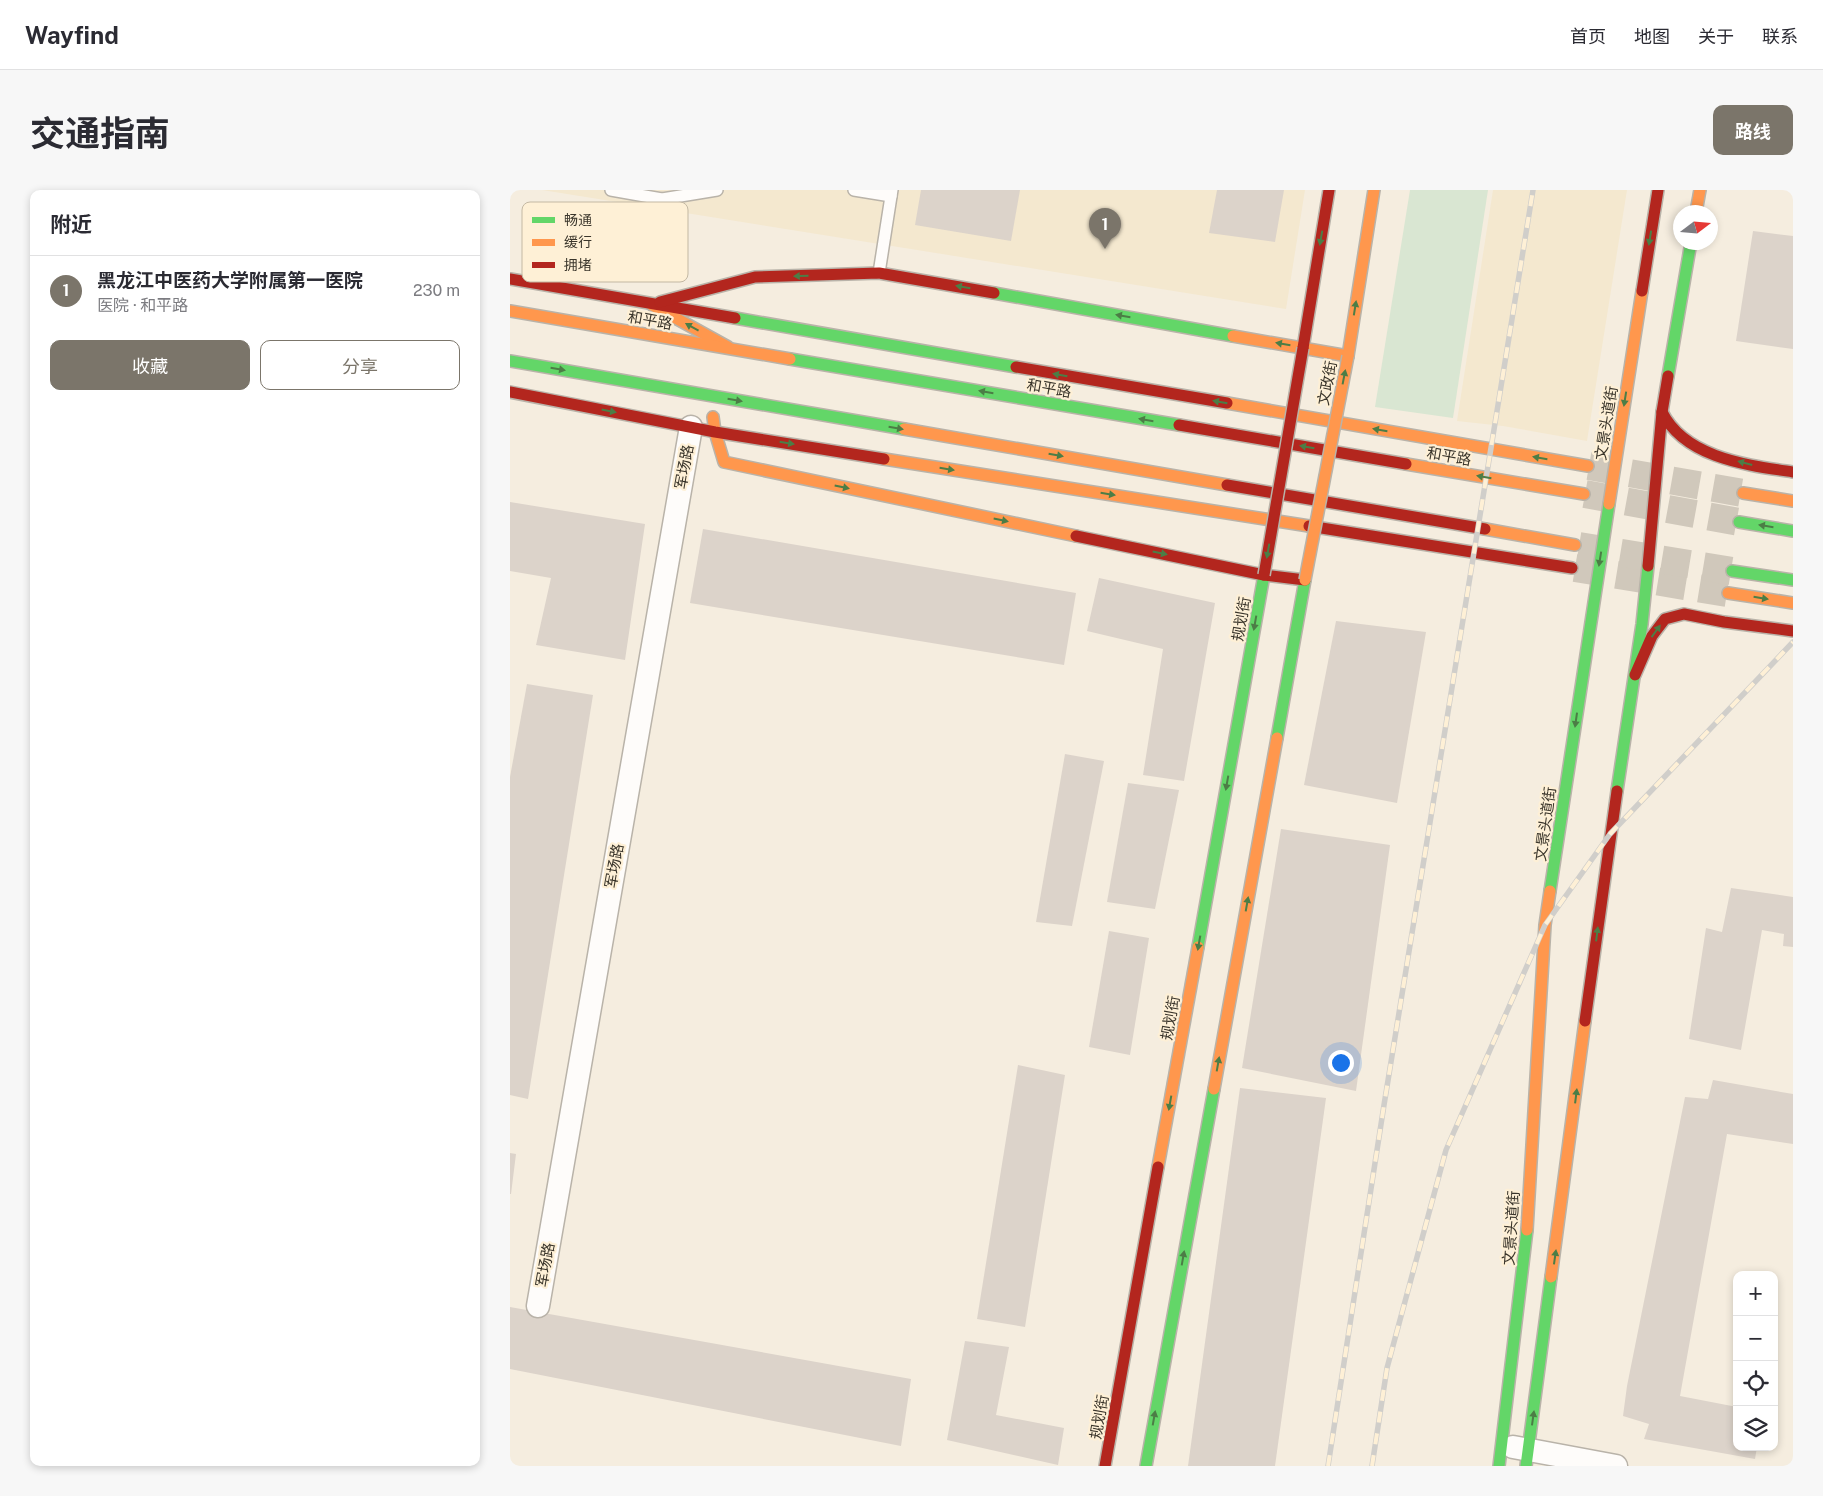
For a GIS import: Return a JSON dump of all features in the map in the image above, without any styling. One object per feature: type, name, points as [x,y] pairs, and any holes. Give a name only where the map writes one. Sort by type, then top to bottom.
[{"type":"main road","name":"文政街","points":[[1264,575],[1329,190]]},
{"type":"main road","name":"文政街","points":[[1305,580],[1348,356],[1374,190]]},
{"type":"main road","name":"文景头道街","points":[[1500,1455],[1526,1247],[1545,925],[1620,427],[1658,190]]},
{"type":"main road","points":[[1697,205],[1700,190]]},
{"type":"main road","points":[[1527,1458],[1609,844],[1636,675],[1662,412],[1690,250]]},
{"type":"main road","points":[[625,312],[755,277],[879,273],[1348,356]]},
{"type":"main road","points":[[532,282],[1588,466]]},
{"type":"main road","points":[[652,304],[732,349]]},
{"type":"main road","name":"和平路","points":[[510,312],[1584,494]]},
{"type":"main road","points":[[581,324],[608,316]]},
{"type":"main road","points":[[510,361],[1575,545]]},
{"type":"main road","points":[[510,392],[715,432],[1572,568]]},
{"type":"main road","points":[[711,396],[715,432],[724,462],[1264,575],[1305,580],[1146,1466]]},
{"type":"main road","points":[[1662,412],[1672,429],[1691,445],[1746,464],[1793,472]]},
{"type":"main road","points":[[1743,493],[1793,501]]},
{"type":"main road","points":[[1739,522],[1793,531]]},
{"type":"main road","points":[[1732,571],[1793,580]]},
{"type":"main road","name":"规划街","points":[[1105,1466],[1264,575]]},
{"type":"main road","points":[[1728,593],[1793,603]]},
{"type":"main road","points":[[1636,675],[1652,636],[1665,619],[1674,616],[1684,614],[1724,622],[1793,631]]},
{"type":"street","name":"军场路","points":[[538,1306],[691,427]]},
{"type":"street","points":[[1500,1455],[1616,1466]]},
{"type":"lane","points":[[610,190],[662,199],[717,190]]},
{"type":"lane","points":[[854,190],[892,193],[879,273]]},
{"type":"shaded area","points":[[542,190],[1305,190],[1286,309],[688,213],[688,202],[617,202]]},
{"type":"shaded area","points":[[1493,190],[1627,190],[1587,441],[1503,426],[1457,421]]},
{"type":"green space","points":[[1410,190],[1488,190],[1453,418],[1375,407]]},
{"type":"building","points":[[921,190],[1020,190],[1011,241],[915,225]]},
{"type":"building","points":[[1217,190],[1284,190],[1275,242],[1209,233]]},
{"type":"building","points":[[1753,231],[1793,236],[1793,349],[1736,341]]},
{"type":"building","points":[[510,502],[645,524],[625,660],[536,645],[551,578],[510,571]]},
{"type":"building","points":[[703,529],[1076,593],[1064,665],[690,603]]},
{"type":"building","points":[[1099,578],[1215,603],[1184,781],[1143,775],[1163,649],[1087,631]]},
{"type":"building","points":[[1336,621],[1426,632],[1397,803],[1304,785]]},
{"type":"building","points":[[527,684],[593,695],[528,1099],[510,1095],[510,777]]},
{"type":"building","points":[[1065,754],[1104,761],[1072,926],[1036,922]]},
{"type":"building","points":[[1128,783],[1179,790],[1155,909],[1107,902]]},
{"type":"building","points":[[1281,829],[1390,845],[1356,1091],[1242,1068]]},
{"type":"building","points":[[1731,888],[1793,897],[1793,947],[1783,946],[1784,934],[1762,930],[1741,1050],[1689,1039],[1706,928],[1722,932]]},
{"type":"building","points":[[1109,931],[1149,938],[1130,1055],[1089,1047]]},
{"type":"building","points":[[1018,1065],[1065,1075],[1025,1327],[977,1319]]},
{"type":"building","points":[[1713,1080],[1793,1094],[1793,1144],[1727,1134],[1680,1396],[1733,1406],[1733,1451],[1756,1451],[1755,1459],[1644,1439],[1649,1424],[1623,1416],[1627,1386],[1685,1097],[1708,1099]]},
{"type":"building","points":[[1240,1088],[1326,1098],[1275,1466],[1188,1466]]},
{"type":"building","points":[[510,1153],[516,1154],[511,1194],[510,1194]]},
{"type":"building","points":[[510,1307],[911,1379],[901,1446],[510,1369]]},
{"type":"building","points":[[965,1341],[1009,1347],[996,1415],[1064,1428],[1058,1465],[947,1440]]},
{"type":"tunnel","points":[[1589,466],[1743,493]]},
{"type":"tunnel","points":[[1585,494],[1739,522]]},
{"type":"tunnel","points":[[1579,546],[1732,571]]},
{"type":"tunnel","points":[[1575,568],[1728,593]]},
{"type":"railway","points":[[1328,1466],[1384,1105],[1533,190]]},
{"type":"railway","points":[[1372,1466],[1387,1368],[1446,1150],[1545,925],[1610,834],[1793,642]]},
{"type":"traffic: fast","points":[[1668,376],[1690,250]]},
{"type":"traffic: fast","points":[[994,293],[1233,336]]},
{"type":"traffic: fast","points":[[735,318],[1016,367]]},
{"type":"traffic: fast","points":[[790,359],[1179,425]]},
{"type":"traffic: fast","points":[[510,361],[904,429]]},
{"type":"traffic: fast","points":[[1550,891],[1609,504]]},
{"type":"traffic: fast","points":[[1739,522],[1793,531]]},
{"type":"traffic: fast","points":[[1617,791],[1642,624],[1648,566]]},
{"type":"traffic: fast","points":[[1732,571],[1793,580]]},
{"type":"traffic: fast","points":[[1198,947],[1264,575]]},
{"type":"traffic: fast","points":[[1277,738],[1305,580]]},
{"type":"traffic: fast","points":[[1146,1466],[1214,1089]]},
{"type":"traffic: fast","points":[[1499,1466],[1527,1230]]},
{"type":"traffic: fast","points":[[1526,1466],[1551,1277]]},
{"type":"traffic: slow","points":[[1348,356],[1374,190]]},
{"type":"traffic: slow","points":[[1697,205],[1700,190]]},
{"type":"traffic: slow","points":[[1609,504],[1642,291]]},
{"type":"traffic: slow","points":[[652,305],[728,347]]},
{"type":"traffic: slow","points":[[510,311],[790,359]]},
{"type":"traffic: slow","points":[[1233,336],[1348,356]]},
{"type":"traffic: slow","points":[[1305,580],[1348,356]]},
{"type":"traffic: slow","points":[[1227,403],[1588,466]]},
{"type":"traffic: slow","points":[[713,417],[715,432],[724,462],[1076,536]]},
{"type":"traffic: slow","points":[[904,429],[1227,485]]},
{"type":"traffic: slow","points":[[884,459],[1309,526]]},
{"type":"traffic: slow","points":[[1406,464],[1584,494]]},
{"type":"traffic: slow","points":[[1743,493],[1793,501]]},
{"type":"traffic: slow","points":[[1485,529],[1575,545]]},
{"type":"traffic: slow","points":[[1728,593],[1793,603]]},
{"type":"traffic: slow","points":[[1214,1089],[1277,738]]},
{"type":"traffic: slow","points":[[1527,1230],[1545,925],[1550,891]]},
{"type":"traffic: slow","points":[[1158,1167],[1198,947]]},
{"type":"traffic: slow","points":[[1551,1277],[1585,1021]]},
{"type":"traffic: jam","points":[[1303,348],[1329,190]]},
{"type":"traffic: jam","points":[[1642,291],[1658,190]]},
{"type":"traffic: jam","points":[[660,302],[755,277],[879,273],[994,293]]},
{"type":"traffic: jam","points":[[510,279],[522,281]]},
{"type":"traffic: jam","points":[[527,282],[735,318]]},
{"type":"traffic: jam","points":[[1264,575],[1303,348]]},
{"type":"traffic: jam","points":[[1016,367],[1227,403]]},
{"type":"traffic: jam","points":[[1648,566],[1662,412],[1668,376]]},
{"type":"traffic: jam","points":[[510,392],[715,432],[884,459]]},
{"type":"traffic: jam","points":[[1662,412],[1672,427],[1686,440],[1701,449],[1737,462],[1793,472]]},
{"type":"traffic: jam","points":[[1179,425],[1406,464]]},
{"type":"traffic: jam","points":[[1227,485],[1485,529]]},
{"type":"traffic: jam","points":[[1309,526],[1572,568]]},
{"type":"traffic: jam","points":[[1076,536],[1264,575],[1305,580]]},
{"type":"traffic: jam","points":[[1635,675],[1652,636],[1665,619],[1684,614],[1724,622],[1793,631]]},
{"type":"traffic: jam","points":[[1585,1021],[1617,791]]},
{"type":"traffic: jam","points":[[1105,1466],[1158,1167]]},
{"type":"place","name":"黑龙江中医药大学附属第一医院","points":[[1105,249]]}]
